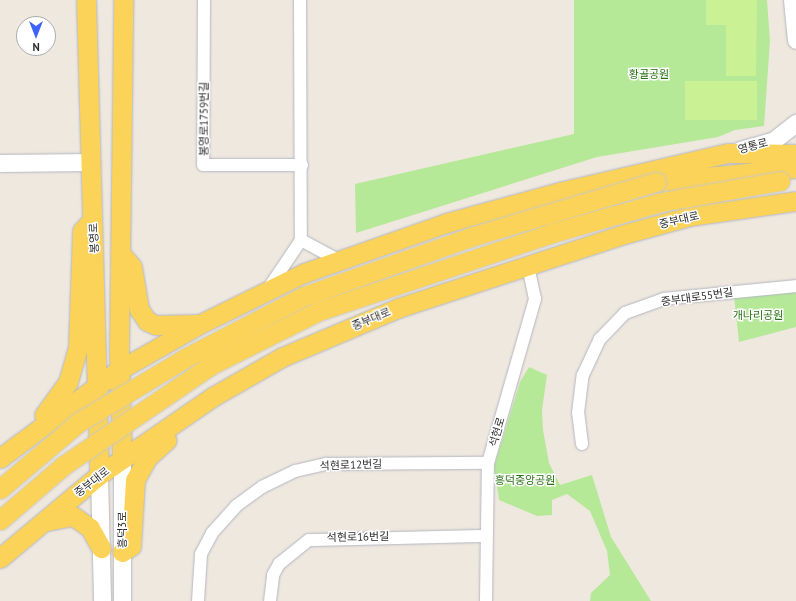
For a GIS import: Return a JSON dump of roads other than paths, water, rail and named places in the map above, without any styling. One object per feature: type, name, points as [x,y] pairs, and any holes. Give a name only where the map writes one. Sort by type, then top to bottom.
[{"type":"main road","name":"봉영로","points":[[86,0],[91,162],[96,261],[96,385],[99,475]]},
{"type":"main road","points":[[122,459],[119,317],[124,0]]},
{"type":"main road","points":[[0,458],[96,385],[198,324],[267,291],[340,261],[476,215],[728,153],[796,154]]},
{"type":"main road","points":[[0,489],[79,422],[185,358],[304,296],[471,237],[656,182],[796,168]]},
{"type":"main road","points":[[0,520],[64,465],[211,365],[319,311],[552,232],[661,202],[788,181]]},
{"type":"main road","name":"중부대로","points":[[0,558],[99,475],[210,398],[282,357],[398,308],[528,267],[624,234],[690,216],[796,201]]},
{"type":"main road","points":[[0,458],[55,404],[68,382],[78,346],[82,231],[94,220]]},
{"type":"main road","points":[[120,253],[132,267],[139,309],[147,321],[156,324],[198,324]]},
{"type":"main road","points":[[96,261],[108,272],[107,317],[114,321],[119,317]]},
{"type":"main road","points":[[122,552],[131,546],[135,480],[148,457],[210,398]]},
{"type":"main road","points":[[40,524],[59,516],[73,516],[90,528],[101,548]]},
{"type":"street","name":"봉영로1759번길","points":[[204,0],[203,164],[302,165]]},
{"type":"street","points":[[267,291],[301,240],[302,165],[300,0]]},
{"type":"street","points":[[792,0],[796,40]]},
{"type":"street","name":"영통로","points":[[728,153],[774,140],[796,123]]},
{"type":"street","points":[[0,162],[91,162]]},
{"type":"street","points":[[301,240],[340,261]]},
{"type":"street","name":"석현로","points":[[486,601],[485,536],[488,463],[535,299],[528,267]]},
{"type":"street","name":"중부대로55번길","points":[[582,444],[578,413],[583,375],[600,339],[625,313],[664,299],[796,286]]},
{"type":"street","name":"흥덕3로","points":[[122,459],[122,601]]},
{"type":"street","name":"석현로12번길","points":[[198,601],[198,574],[205,542],[236,506],[282,477],[326,464],[488,463]]},
{"type":"street","name":"흥덕3로","points":[[99,475],[102,601]]},
{"type":"street","name":"석현로16번길","points":[[270,601],[273,575],[279,564],[309,540],[485,536]]},
{"type":"park label","name":"황골공원","points":[[649,74]]},
{"type":"park label","name":"개나리공원","points":[[758,315]]},
{"type":"park label","name":"흥덕중앙공원","points":[[525,480]]}]
